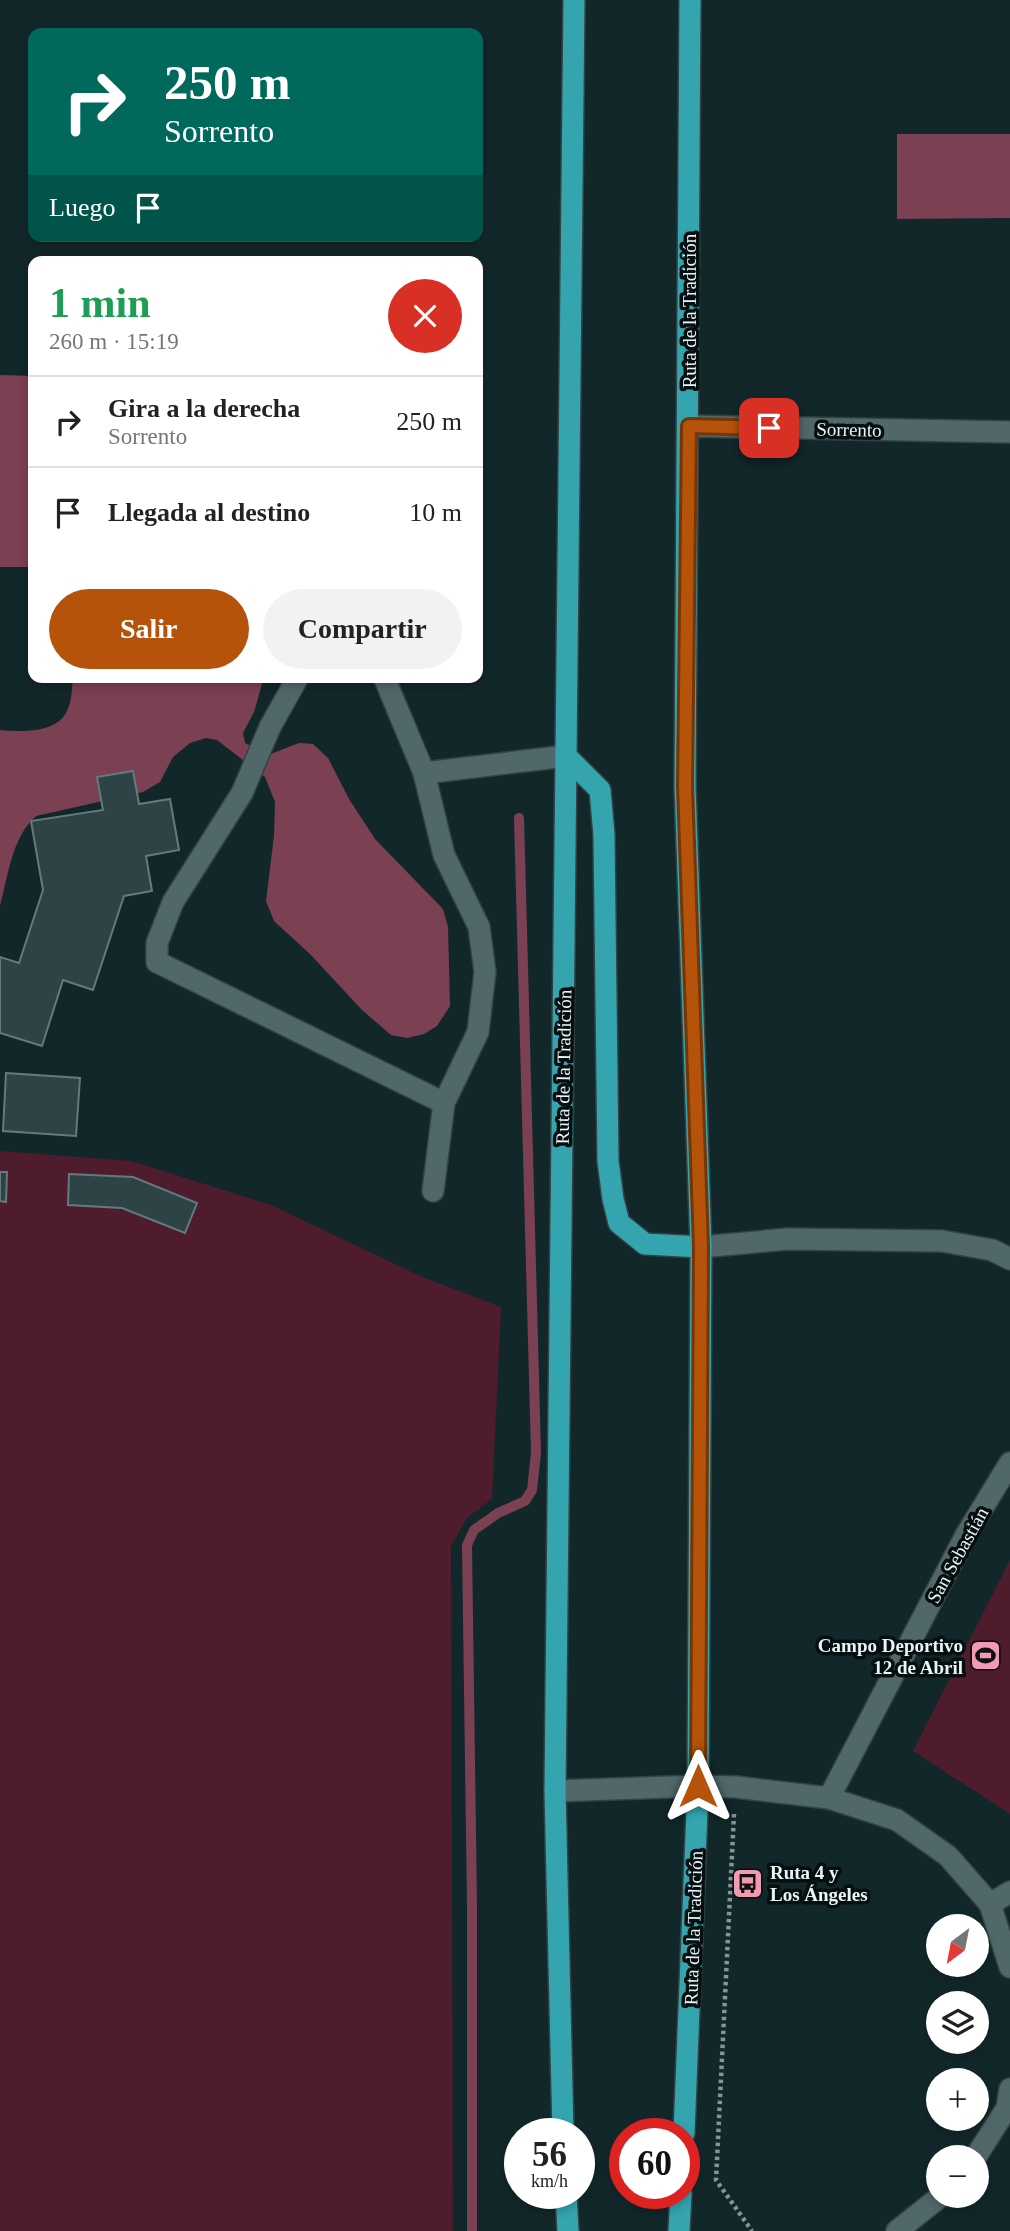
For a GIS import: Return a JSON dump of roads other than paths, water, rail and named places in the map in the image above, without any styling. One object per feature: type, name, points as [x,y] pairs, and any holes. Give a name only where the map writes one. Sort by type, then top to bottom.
[{"type":"main road","name":"Ruta de la Tradición","points":[[563,2118],[555,1791],[574,0]]},
{"type":"main road","name":"Ruta de la Tradición","points":[[685,2118],[698,1786],[701,1247],[685,786],[690,0]]},
{"type":"main road","points":[[566,755],[600,790],[604,835],[608,1161],[619,1223],[645,1244],[701,1247]]},
{"type":"main road","points":[[567,2209],[568,2231]]},
{"type":"main road","points":[[679,2231],[680,2209]]},
{"type":"street","name":"Sorrento","points":[[689,426],[1010,432]]},
{"type":"street","points":[[295,683],[270,727],[242,793],[173,902],[157,943],[157,962],[444,1103]]},
{"type":"street","points":[[386,683],[424,773],[444,855],[479,927],[485,972],[478,1032],[444,1103],[433,1191]]},
{"type":"street","points":[[424,773],[566,755]]},
{"type":"street","points":[[701,1247],[788,1239],[942,1241],[992,1250],[1010,1259]]},
{"type":"street","name":"San Sebastián","points":[[829,1798],[965,1535],[1010,1463]]},
{"type":"street","points":[[555,1791],[736,1787],[829,1798],[897,1820],[948,1856],[990,1904],[1010,1967]]},
{"type":"street","points":[[990,1904],[1010,1892]]},
{"type":"street","points":[[983,2145],[1009,2101]]},
{"type":"street","points":[[897,2231],[926,2208]]},
{"type":"waterway","points":[[472,2231],[472,1905],[467,1545],[474,1530],[498,1513],[525,1501],[532,1490],[536,1453],[519,818]]},
{"type":"place","name":"Campo Deportivo 12 de Abril","points":[[986,1656]]},
{"type":"place","name":"Ruta 4 y Los Ángeles","points":[[747,1883]]}]
